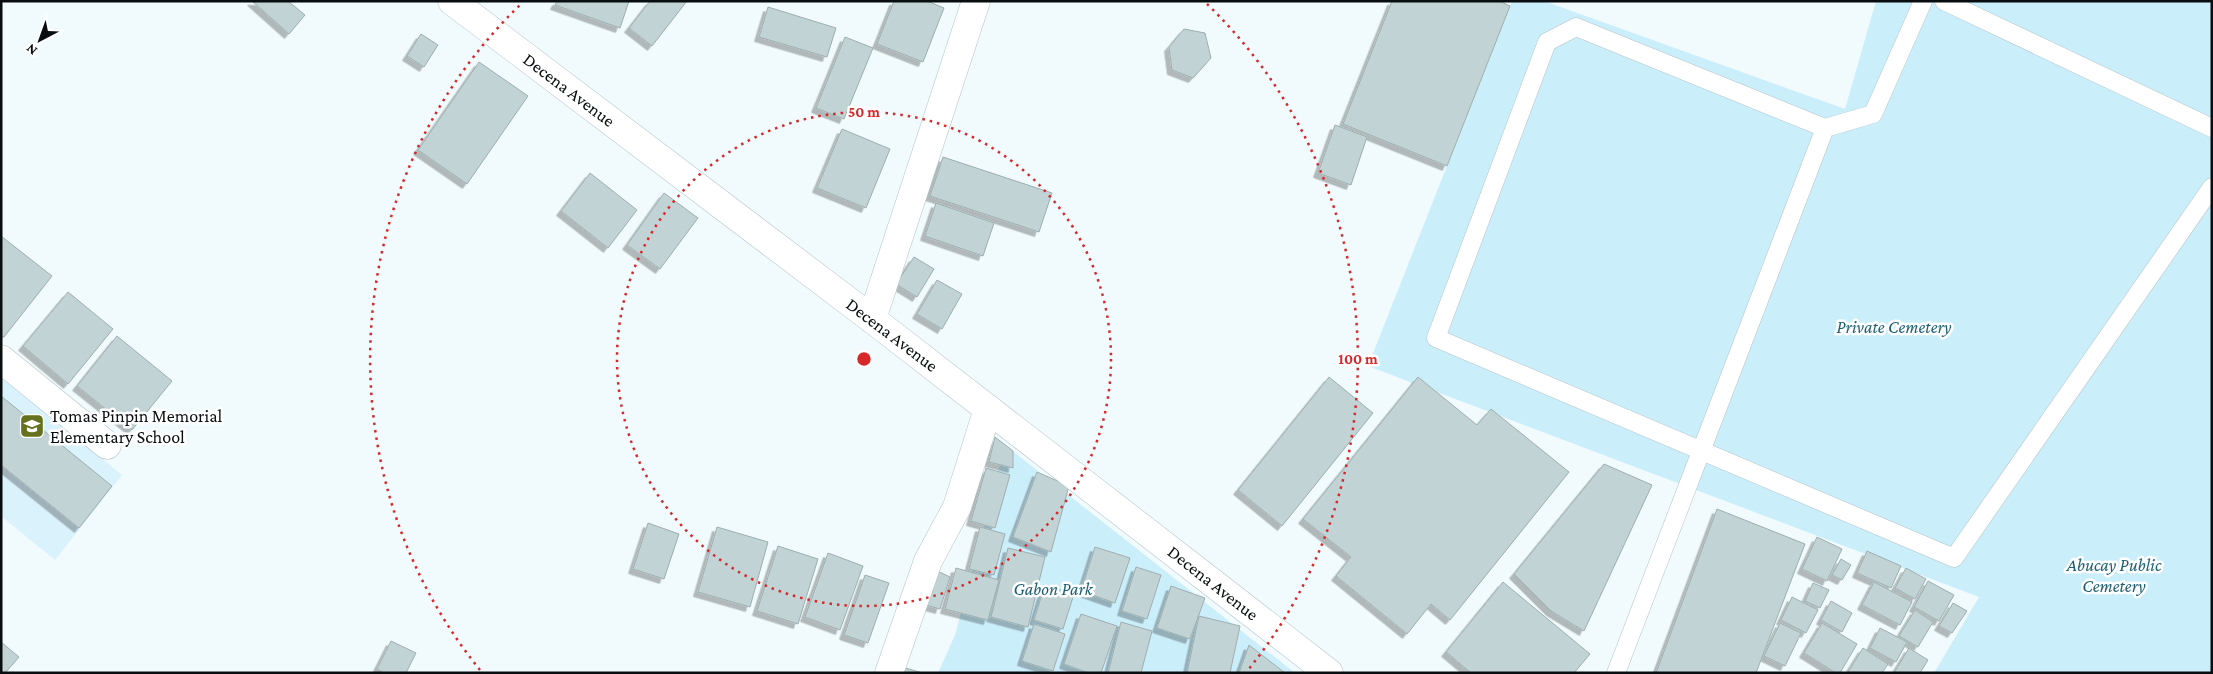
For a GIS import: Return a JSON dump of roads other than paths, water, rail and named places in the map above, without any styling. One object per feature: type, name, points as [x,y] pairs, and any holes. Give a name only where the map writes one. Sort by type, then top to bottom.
[{"type":"main road","name":"Decena Avenue","points":[[452,1],[872,319],[1329,673]]},
{"type":"main road","points":[[872,319],[976,1]]},
{"type":"main road","points":[[1,359],[107,445]]},
{"type":"main road","points":[[889,673],[928,561],[957,508],[988,409]]},
{"type":"lane","points":[[1923,1],[1873,114],[1825,128],[1576,27],[1547,42],[1436,338],[1954,558],[2212,187]]},
{"type":"lane","points":[[1944,1],[2212,128]]},
{"type":"lane","points":[[1616,673],[1825,128]]},
{"type":"place","name":"Tomas Pinpin Memorial Elementary School","points":[[32,426]]},
{"type":"park label","name":"Private Cemetery","points":[[1894,327]]},
{"type":"park label","name":"Abucay Public Cemetery","points":[[2114,575]]},
{"type":"park label","name":"Gabon Park","points":[[1053,589]]}]
